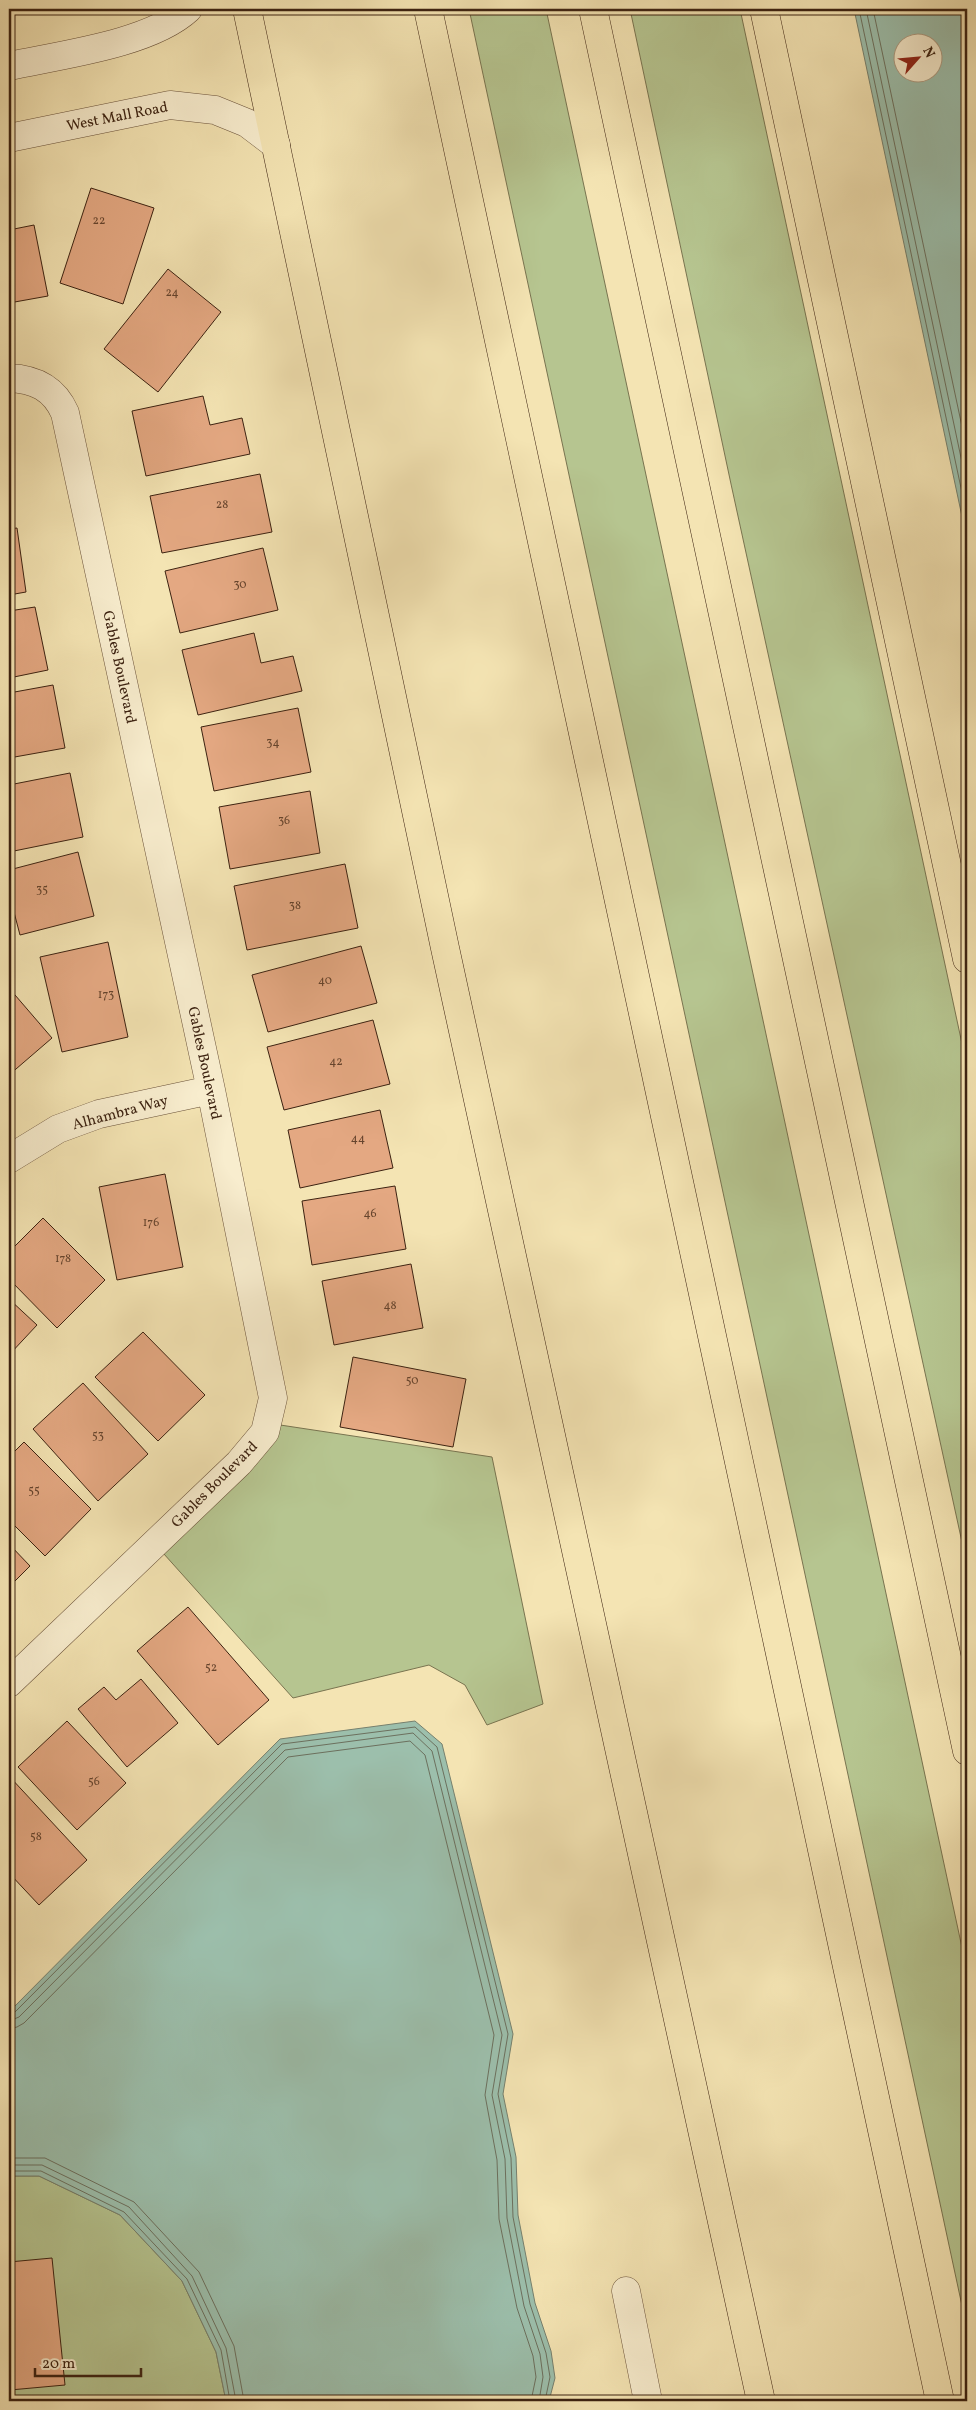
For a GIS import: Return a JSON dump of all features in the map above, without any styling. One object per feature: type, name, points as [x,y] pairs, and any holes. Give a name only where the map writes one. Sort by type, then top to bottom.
[{"type":"main road","points":[[248,9],[454,987],[761,2401]]},
{"type":"main road","points":[[428,9],[940,2401]]},
{"type":"main road","points":[[593,9],[967,1750]]},
{"type":"main road","points":[[764,9],[967,959]]},
{"type":"street","points":[[9,66],[154,31],[188,9]]},
{"type":"street","name":"West Mall Road","points":[[9,138],[170,105],[215,110],[247,124],[276,145]]},
{"type":"street","name":"Gables Boulevard","points":[[9,378],[30,380],[44,386],[55,396],[65,413],[211,1090],[273,1398],[265,1432],[239,1463],[9,1683]]},
{"type":"street","name":"Alhambra Way","points":[[9,1159],[58,1129],[99,1114],[211,1090]]},
{"type":"street","points":[[626,2291],[648,2401]]},
{"type":"green space","points":[[469,9],[546,9],[967,1971],[967,2329]]},
{"type":"green space","points":[[630,9],[740,9],[967,1067],[967,1565],[731,484]]},
{"type":"green space","points":[[267,1423],[492,1457],[543,1704],[487,1725],[465,1685],[429,1665],[293,1698],[155,1544]]},
{"type":"green space","points":[[9,2176],[39,2176],[120,2215],[182,2281],[216,2352],[226,2401],[9,2401]]},
{"type":"water","points":[[854,9],[967,9],[967,540]]},
{"type":"water","points":[[415,1721],[442,1744],[513,2034],[503,2094],[516,2157],[518,2215],[535,2303],[551,2351],[555,2378],[549,2401],[226,2401],[216,2352],[182,2281],[120,2215],[39,2176],[9,2176],[9,2012],[280,1739]]},
{"type":"building","points":[[91,188],[154,208],[123,304],[60,283]]},
{"type":"building","points":[[34,225],[48,296],[9,303],[9,230]]},
{"type":"building","points":[[168,269],[221,312],[158,392],[104,349]]},
{"type":"building","points":[[203,396],[210,425],[242,418],[250,454],[146,476],[132,411]]},
{"type":"building","points":[[260,474],[272,532],[162,553],[150,496]]},
{"type":"building","points":[[17,528],[26,592],[9,595],[9,529]]},
{"type":"building","points":[[263,548],[278,610],[180,633],[165,571]]},
{"type":"building","points":[[35,607],[48,670],[9,678],[9,611]]},
{"type":"building","points":[[254,633],[261,663],[293,656],[302,691],[198,715],[182,650]]},
{"type":"building","points":[[53,685],[65,748],[9,758],[9,693]]},
{"type":"building","points":[[298,708],[311,772],[214,791],[201,727]]},
{"type":"building","points":[[70,773],[83,837],[9,852],[9,785]]},
{"type":"building","points":[[310,791],[320,853],[230,869],[219,807]]},
{"type":"building","points":[[78,852],[94,916],[20,935],[9,893],[9,870]]},
{"type":"building","points":[[345,864],[358,928],[247,950],[234,886]]},
{"type":"building","points":[[108,942],[128,1037],[62,1052],[40,957]]},
{"type":"building","points":[[361,946],[377,1003],[268,1032],[252,975]]},
{"type":"building","points":[[9,988],[52,1038],[9,1075]]},
{"type":"building","points":[[373,1020],[390,1084],[284,1110],[267,1047]]},
{"type":"building","points":[[380,1110],[393,1168],[300,1188],[288,1130]]},
{"type":"building","points":[[165,1174],[183,1267],[117,1280],[99,1187]]},
{"type":"building","points":[[395,1186],[406,1249],[312,1265],[302,1201]]},
{"type":"building","points":[[43,1218],[105,1280],[57,1328],[9,1279],[9,1252]]},
{"type":"building","points":[[411,1264],[423,1328],[334,1345],[322,1281]]},
{"type":"building","points":[[9,1299],[37,1325],[9,1355]]},
{"type":"building","points":[[143,1332],[205,1395],[158,1441],[95,1377]]},
{"type":"building","points":[[353,1357],[466,1379],[453,1447],[340,1427]]},
{"type":"building","points":[[83,1383],[148,1454],[98,1501],[33,1429]]},
{"type":"building","points":[[24,1442],[91,1509],[45,1556],[9,1520],[9,1457]]},
{"type":"building","points":[[9,1544],[30,1566],[9,1587]]},
{"type":"building","points":[[188,1607],[269,1700],[218,1745],[137,1651]]},
{"type":"building","points":[[141,1679],[178,1723],[127,1767],[78,1709],[104,1687],[116,1700]]},
{"type":"building","points":[[67,1721],[126,1783],[77,1830],[18,1767]]},
{"type":"building","points":[[9,1776],[87,1860],[39,1905],[9,1873]]},
{"type":"building","points":[[52,2258],[65,2385],[10,2390],[11,2401],[9,2401],[9,2262]]}]
